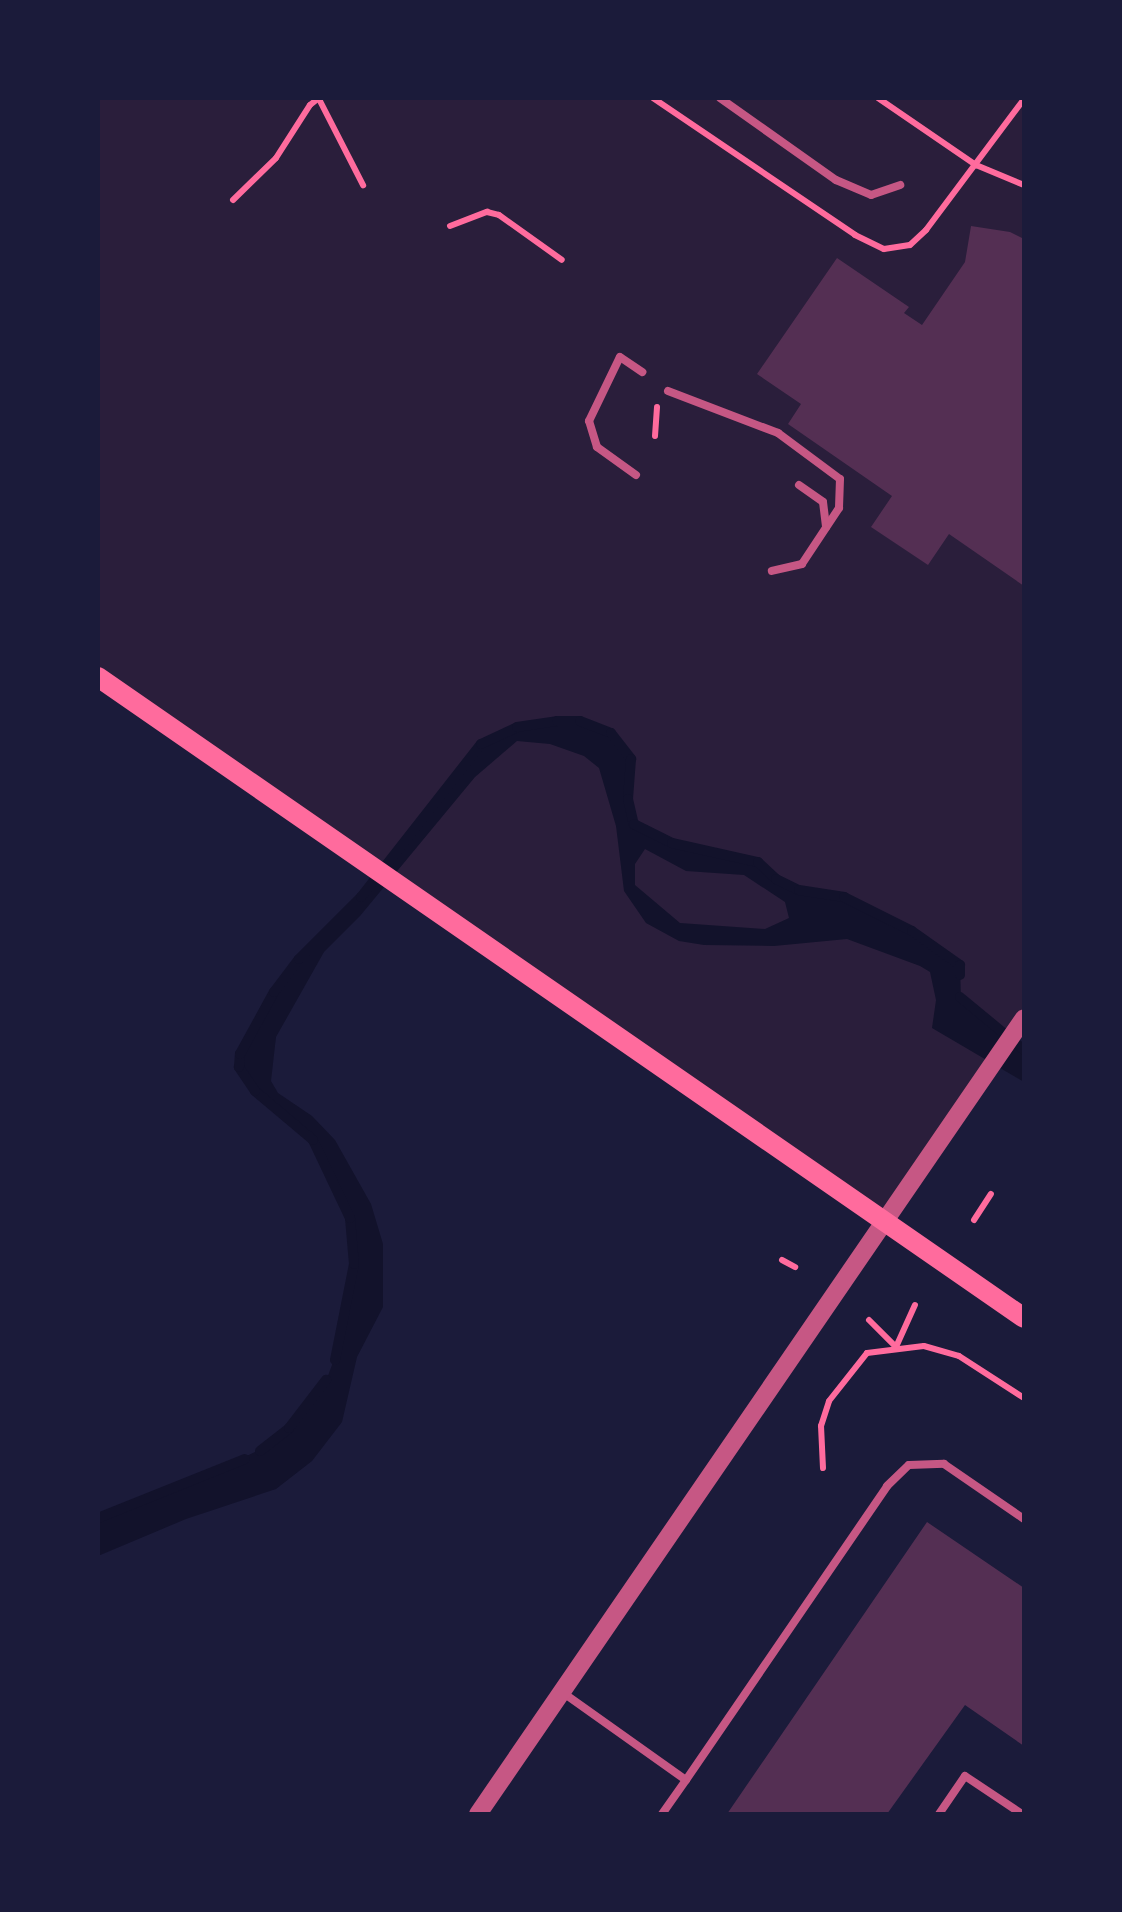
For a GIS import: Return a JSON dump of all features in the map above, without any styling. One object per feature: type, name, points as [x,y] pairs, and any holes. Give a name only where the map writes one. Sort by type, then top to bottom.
[{"type":"main road","points":[[98,677],[1024,1318]]},
{"type":"street","points":[[478,1814],[882,1219],[1019,1025]]},
{"type":"lane","points":[[720,98],[836,180],[871,195],[900,185]]},
{"type":"lane","points":[[636,475],[597,447],[589,421],[620,357],[642,372]]},
{"type":"lane","points":[[668,391],[778,434],[840,479],[839,508],[802,564],[772,571]]},
{"type":"lane","points":[[799,485],[823,502],[826,527]]},
{"type":"lane","points":[[662,1814],[887,1486],[909,1465],[944,1464],[1024,1519]]},
{"type":"lane","points":[[562,1692],[686,1780]]},
{"type":"lane","points":[[939,1814],[965,1776],[1022,1814]]},
{"type":"path","points":[[233,200],[276,158],[319,98],[363,184]]},
{"type":"path","points":[[653,98],[775,182]]},
{"type":"path","points":[[878,98],[976,165],[1024,185]]},
{"type":"path","points":[[450,226],[487,212],[499,215],[562,260]]},
{"type":"path","points":[[655,436],[657,398]]},
{"type":"path","points":[[974,1220],[991,1194]]},
{"type":"path","points":[[782,1260],[795,1267]]},
{"type":"path","points":[[896,1346],[915,1305]]},
{"type":"path","points":[[869,1320],[896,1346]]},
{"type":"path","points":[[823,1468],[821,1426],[829,1401],[867,1353],[896,1346],[924,1346],[959,1356],[1024,1398]]},
{"type":"shaded area","points":[[98,98],[1024,98],[1024,1016],[880,1212],[98,667]]},
{"type":"shaded area","points":[[580,721],[618,738],[633,767],[628,799],[634,824],[649,834],[736,854],[799,890],[844,897],[912,931],[960,965],[961,1000],[1024,1050],[1024,1082],[932,1028],[936,1000],[930,972],[920,966],[847,939],[774,946],[704,945],[679,941],[646,923],[624,891],[616,826],[599,768],[584,756],[550,744],[517,741],[475,777],[360,916],[324,952],[276,1037],[271,1081],[278,1093],[312,1116],[335,1140],[371,1204],[383,1244],[383,1307],[357,1357],[342,1422],[312,1461],[276,1489],[186,1519],[98,1556],[98,1518],[188,1484],[274,1443],[326,1381],[341,1341],[354,1264],[350,1218],[313,1140],[267,1105],[241,1072],[240,1054],[256,1021],[299,959],[375,880],[465,759],[481,744],[517,727]],"holes":[[[645,849],[686,871],[744,875],[785,902],[789,918],[765,929],[680,923],[635,885],[635,864]]]},
{"type":"building","points":[[971,226],[1010,232],[1024,239],[1024,586],[949,534],[928,565],[871,527],[892,496],[788,424],[801,404],[757,374],[837,258],[909,307],[904,313],[922,325],[965,262]]},
{"type":"building","points":[[927,1522],[1024,1588],[1024,1746],[965,1705],[887,1814],[727,1814]]},
{"type":"waterway","points":[[335,1360],[354,1264],[350,1218],[313,1140],[255,1091],[239,1067],[240,1054],[274,992],[299,959],[361,897],[481,744],[517,727],[557,721],[580,721],[611,733],[631,759],[628,799],[634,824],[672,843],[758,862],[776,879],[799,890],[844,897],[912,931],[960,965],[960,975]]},
{"type":"waterway","points":[[960,997],[1024,1050]]},
{"type":"waterway","points":[[260,1451],[289,1428],[326,1380]]},
{"type":"waterway","points":[[98,1518],[245,1459]]}]
